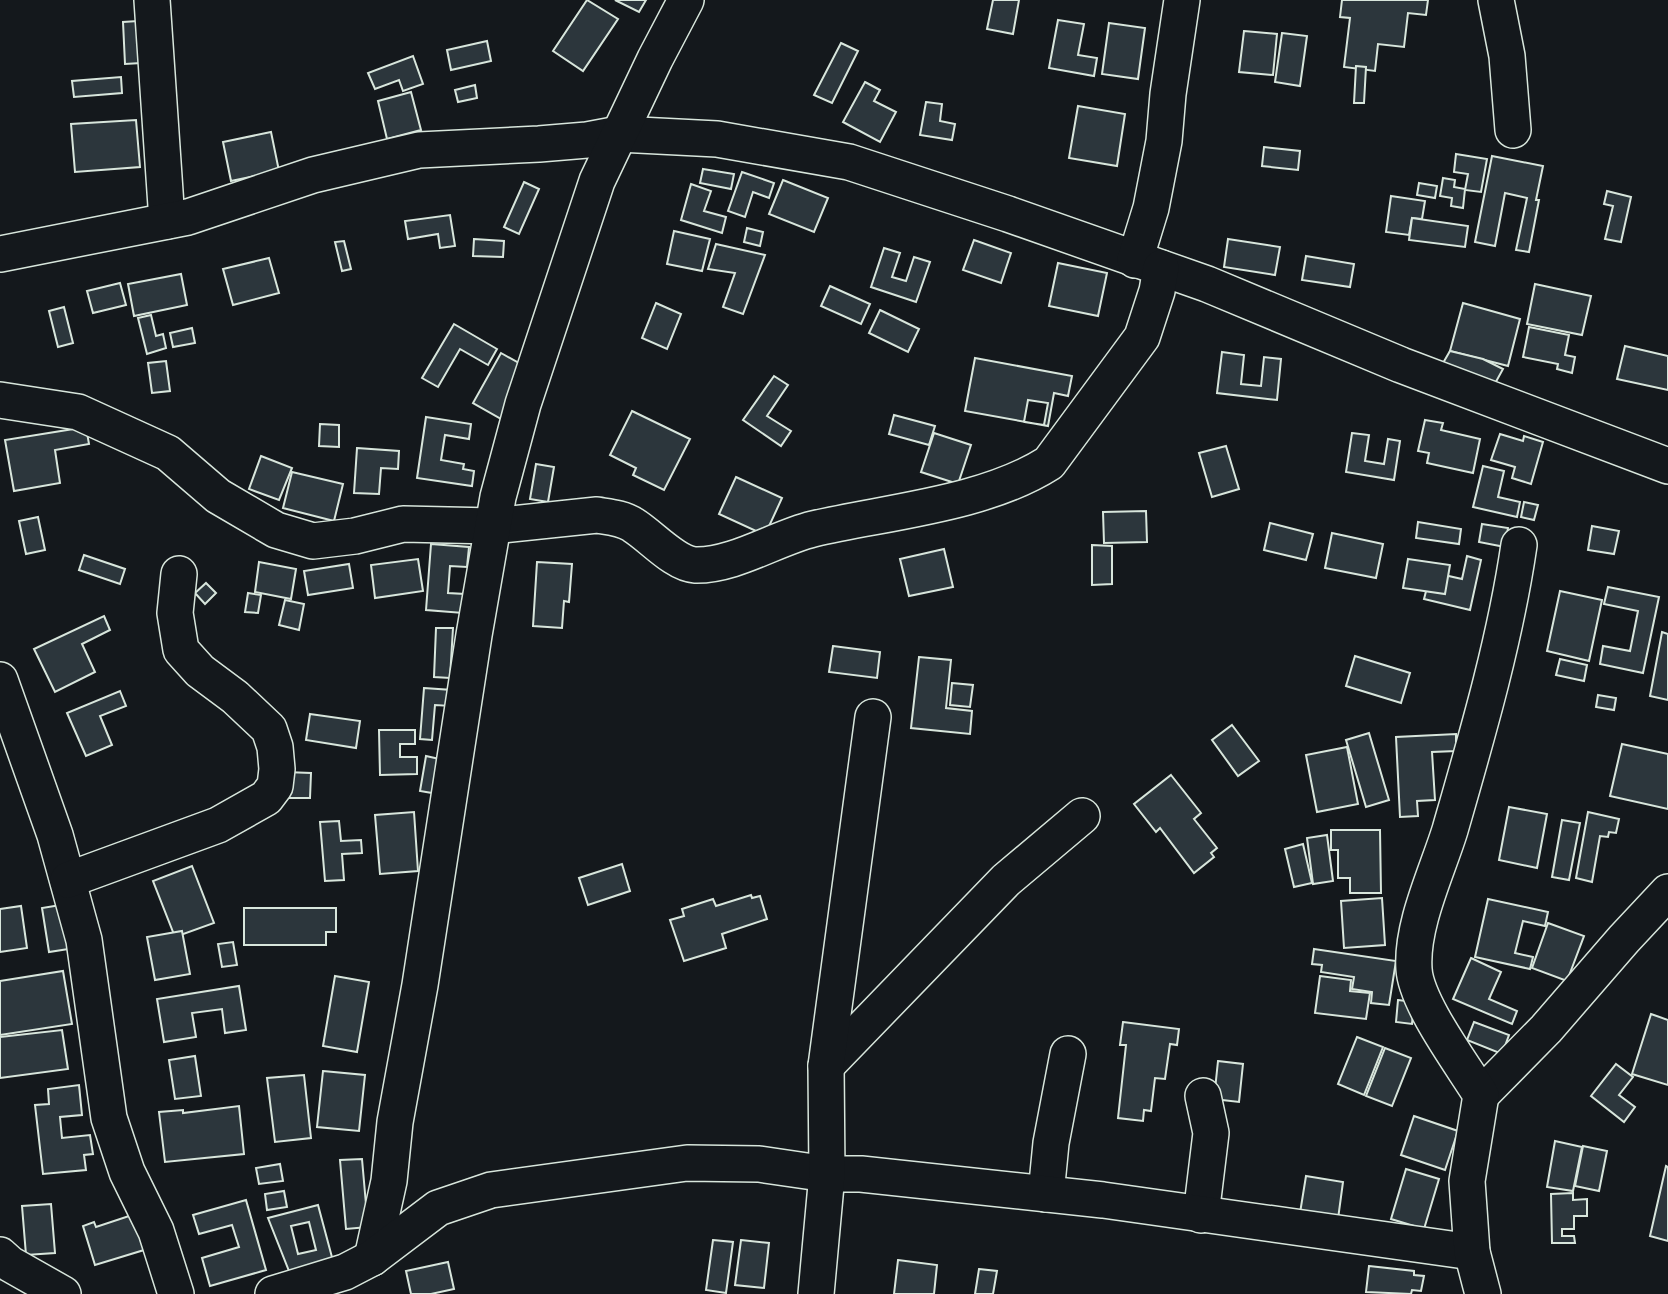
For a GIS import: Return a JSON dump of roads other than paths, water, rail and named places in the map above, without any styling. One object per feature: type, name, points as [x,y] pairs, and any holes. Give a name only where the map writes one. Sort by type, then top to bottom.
[{"type":"street","points":[[152,0],[167,221]]},
{"type":"street","points":[[372,1258],[388,1181],[395,1122],[420,985],[498,497],[523,404],[597,181],[686,0]]},
{"type":"street","points":[[0,400],[78,412],[168,453],[218,496],[275,530],[313,541],[355,536],[403,524],[493,526],[597,515],[632,524],[684,563],[716,564],[811,529],[891,515],[985,491],[1031,475],[1049,463],[1142,337],[1157,291],[1148,264],[1151,208],[1164,141],[1182,0]]},
{"type":"street","points":[[1491,6],[1507,56],[1513,130]]},
{"type":"street","points":[[0,254],[188,217],[313,175],[419,150],[539,144],[619,134],[717,139],[849,162],[1008,214],[1207,284],[1401,365],[1668,466]]},
{"type":"street","points":[[1481,1095],[1419,995],[1414,968],[1418,927],[1474,748],[1513,589],[1519,545]]},
{"type":"street","points":[[68,880],[218,825],[266,798],[275,786],[275,747],[269,729],[235,697],[200,671],[181,650],[176,613],[180,574]]},
{"type":"street","points":[[0,680],[55,835],[84,940],[109,1118],[127,1172],[156,1231],[176,1294]]},
{"type":"street","points":[[816,1294],[827,1174],[826,1066],[873,717]]},
{"type":"street","points":[[826,1066],[1006,880],[1082,816]]},
{"type":"street","points":[[1483,1294],[1472,1252],[1467,1181],[1481,1095],[1546,1029],[1668,892]]},
{"type":"street","points":[[1046,1194],[1051,1143],[1068,1054]]},
{"type":"street","points":[[1201,1215],[1211,1133],[1203,1096]]},
{"type":"street","points":[[273,1294],[345,1272],[372,1258],[438,1208],[491,1190],[687,1163],[759,1164],[827,1174],[861,1174],[1046,1194],[1472,1252]]},
{"type":"street","points":[[0,1255],[10,1264],[63,1294]]}]
